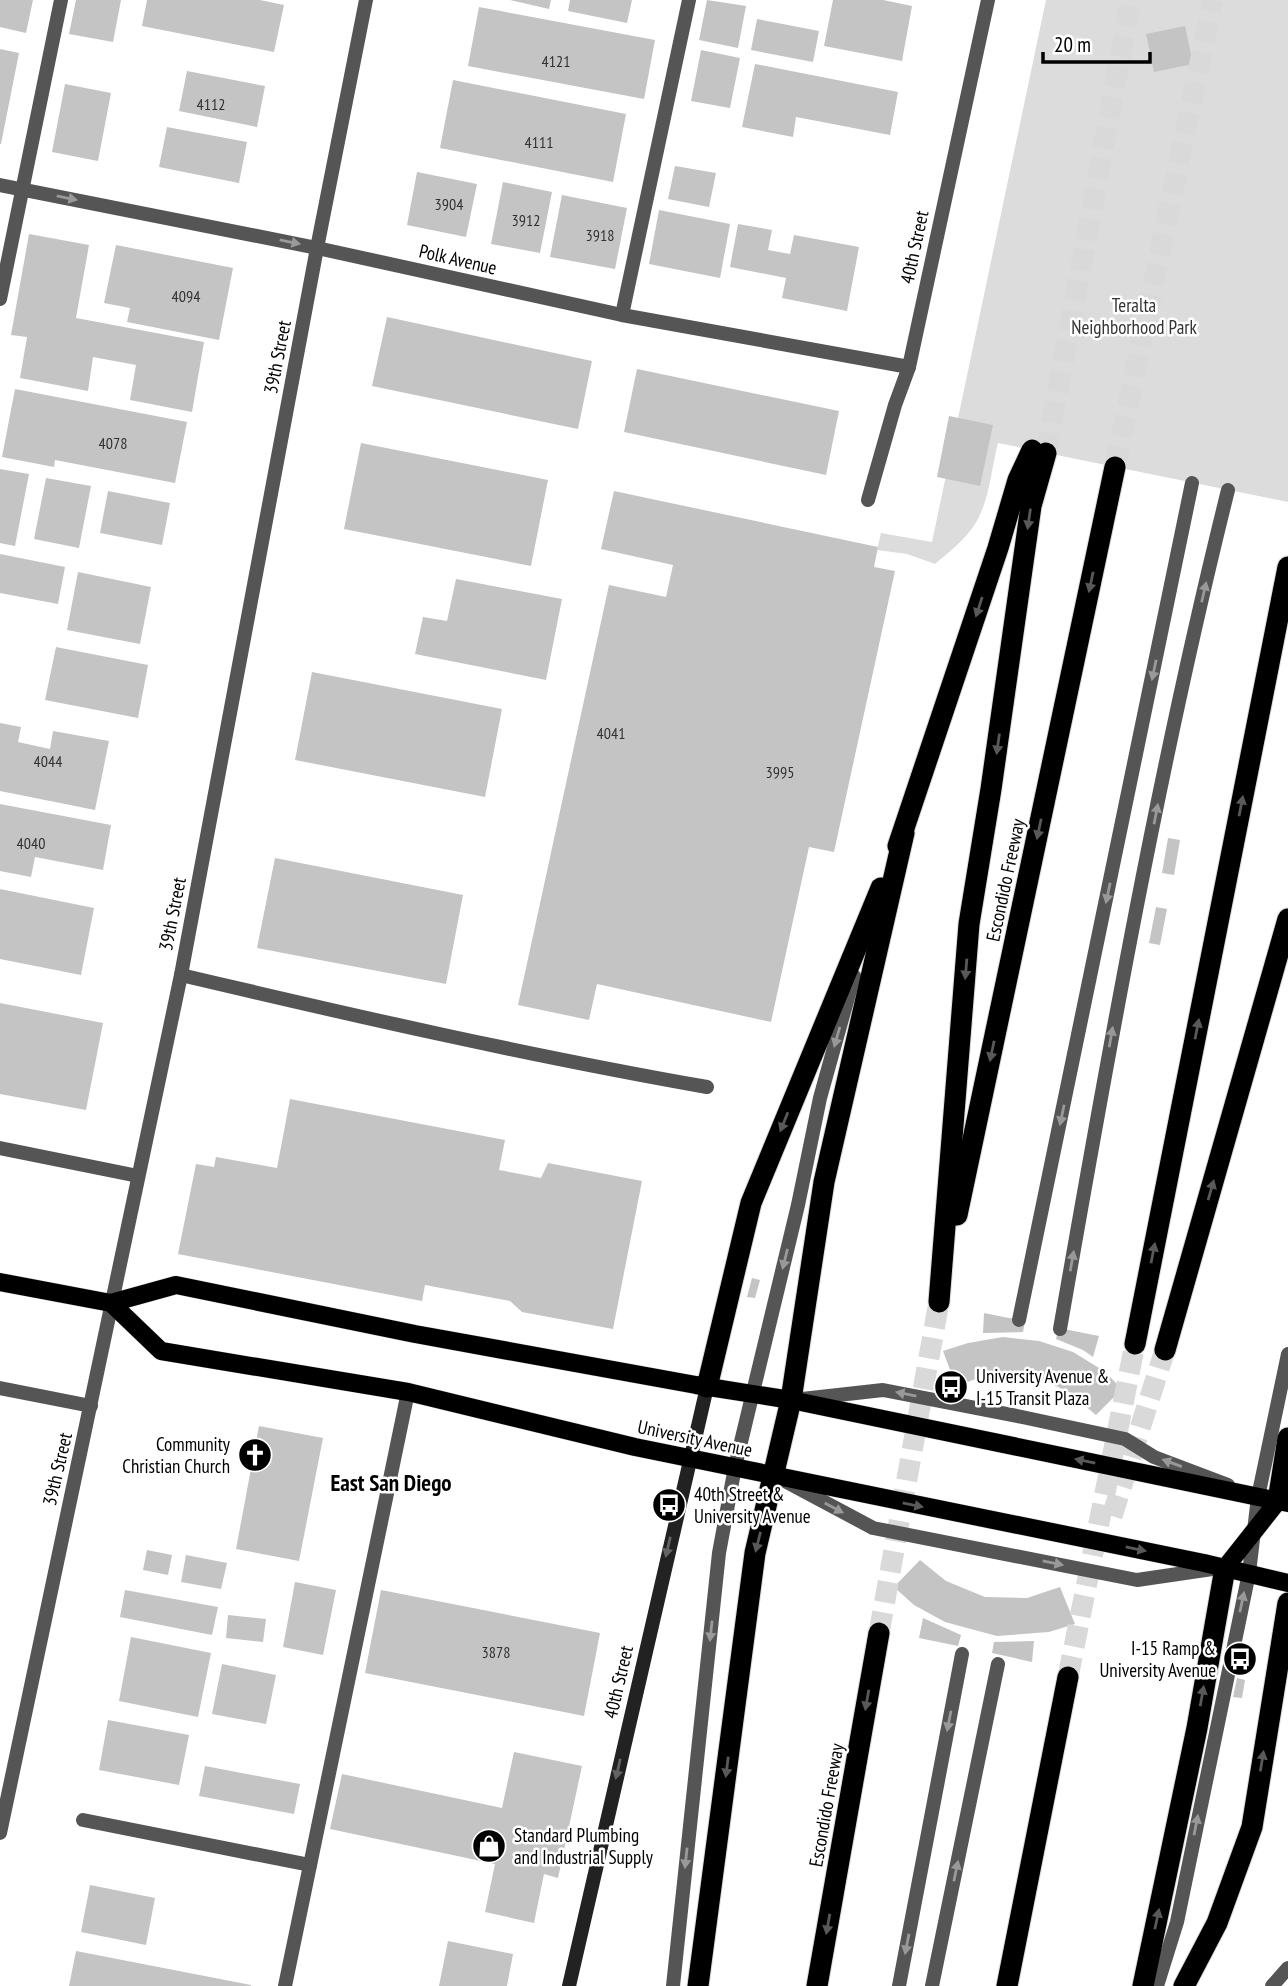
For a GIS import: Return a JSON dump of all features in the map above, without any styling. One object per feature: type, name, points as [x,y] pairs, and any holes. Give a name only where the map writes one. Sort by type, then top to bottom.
[{"type":"highway","name":"Escondido Freeway","points":[[904,833],[1018,480],[1039,451],[969,924],[939,1302],[1115,467]]},
{"type":"highway","points":[[1135,1344],[1288,567]]},
{"type":"highway","points":[[707,1387],[751,1203],[904,833]]},
{"type":"highway","points":[[698,1986],[755,1553],[791,1400],[824,1182],[904,833]]},
{"type":"highway","points":[[1165,1350],[1288,919]]},
{"type":"highway","points":[[1275,1501],[1288,1438]]},
{"type":"highway","points":[[1143,1986],[1197,1728],[1225,1568]]},
{"type":"highway","points":[[1184,1986],[1217,1923],[1252,1827],[1288,1603]]},
{"type":"highway","name":"Escondido Freeway","points":[[817,1986],[879,1633]]},
{"type":"highway","points":[[1007,1986],[1068,1677]]},
{"type":"main road","points":[[0,1282],[111,1303],[176,1285],[415,1334],[791,1400],[1275,1501],[1225,1568]]},
{"type":"main road","name":"University Avenue","points":[[111,1303],[161,1351],[408,1392],[618,1443],[1288,1583]]},
{"type":"street","points":[[0,299],[61,0]]},
{"type":"street","name":"39th Street","points":[[0,1833],[181,975],[366,0]]},
{"type":"street","points":[[622,315],[689,0]]},
{"type":"street","name":"40th Street","points":[[868,500],[895,405],[909,367],[988,0]]},
{"type":"street","name":"Polk Avenue","points":[[0,185],[317,247],[622,315],[909,367]]},
{"type":"street","points":[[1019,1320],[1192,483]]},
{"type":"street","points":[[1060,1329],[1116,1010],[1184,677],[1228,490]]},
{"type":"street","points":[[673,1986],[719,1553],[735,1467],[798,1205],[820,1098],[856,969],[904,833]]},
{"type":"street","points":[[181,975],[417,1031],[581,1065],[707,1087]]},
{"type":"street","points":[[0,1148],[138,1177]]},
{"type":"street","points":[[791,1400],[883,1390],[1022,1417],[1125,1439],[1154,1457],[1275,1501],[1288,1354]]},
{"type":"street","name":"40th Street","points":[[569,1986],[707,1387]]},
{"type":"street","points":[[0,1388],[91,1406]]},
{"type":"street","points":[[285,1986],[408,1392]]},
{"type":"street","points":[[774,1475],[873,1528],[1137,1580],[1225,1568]]},
{"type":"street","points":[[1157,1986],[1177,1923],[1249,1573],[1254,1532]]},
{"type":"street","points":[[899,1986],[962,1654]]},
{"type":"street","points":[[932,1986],[998,1664]]},
{"type":"street","points":[[83,1820],[310,1865]]},
{"type":"street","points":[[1272,1986],[1288,1968]]},
{"type":"green space","name":"Teralta Neighborhood Park","points":[[1046,0],[1288,0],[1288,502],[998,443],[980,515],[962,541],[935,564],[907,554],[877,550],[881,533],[932,542]]},
{"type":"building","points":[[0,0],[33,0],[26,33],[0,27]]},
{"type":"building","points":[[76,0],[121,0],[113,42],[69,34]]},
{"type":"building","points":[[147,0],[260,0],[284,5],[274,52],[142,26]]},
{"type":"building","points":[[510,0],[551,0],[549,9]]},
{"type":"building","points":[[570,0],[632,0],[627,23],[568,11]]},
{"type":"building","points":[[707,0],[746,6],[738,48],[699,40]]},
{"type":"building","points":[[833,0],[883,0],[912,6],[902,61],[824,46]]},
{"type":"building","points":[[479,7],[655,40],[644,99],[468,66]]},
{"type":"building","points":[[757,19],[819,31],[813,62],[751,50]]},
{"type":"building","points":[[1185,26],[1193,64],[1154,72],[1146,34]]},
{"type":"building","points":[[0,49],[19,53],[1,144],[0,144]]},
{"type":"building","points":[[701,50],[740,58],[730,108],[691,101]]},
{"type":"building","points":[[755,64],[898,92],[890,135],[796,117],[793,137],[742,127]]},
{"type":"building","points":[[187,71],[265,86],[257,127],[179,111]]},
{"type":"building","points":[[453,80],[626,114],[613,182],[440,148]]},
{"type":"building","points":[[65,84],[111,93],[98,161],[52,152]]},
{"type":"building","points":[[167,127],[247,142],[239,183],[159,167]]},
{"type":"building","points":[[675,166],[716,173],[709,207],[668,199]]},
{"type":"building","points":[[417,172],[477,184],[466,237],[407,225]]},
{"type":"building","points":[[503,182],[552,192],[540,253],[491,244]]},
{"type":"building","points":[[562,195],[627,208],[615,269],[550,257]]},
{"type":"building","points":[[659,210],[730,224],[720,278],[649,264]]},
{"type":"building","points":[[738,224],[772,230],[768,250],[790,254],[794,235],[859,247],[847,311],[782,298],[786,278],[730,267]]},
{"type":"building","points":[[29,234],[89,245],[76,318],[204,342],[192,412],[130,400],[136,365],[93,357],[88,391],[20,378],[27,337],[11,335]]},
{"type":"building","points":[[116,245],[233,268],[219,340],[127,322],[130,308],[104,303]]},
{"type":"building","points":[[387,317],[592,361],[578,429],[372,386]]},
{"type":"building","points":[[637,369],[839,411],[826,475],[624,432]]},
{"type":"building","points":[[15,389],[187,422],[175,483],[55,460],[54,467],[2,457]]},
{"type":"building","points":[[949,416],[993,425],[980,486],[937,477]]},
{"type":"building","points":[[361,443],[548,480],[531,566],[344,529]]},
{"type":"building","points":[[0,469],[29,474],[15,546],[0,543]]},
{"type":"building","points":[[46,478],[91,486],[79,548],[34,539]]},
{"type":"building","points":[[108,491],[170,503],[162,545],[100,533]]},
{"type":"building","points":[[614,491],[878,547],[874,567],[895,571],[834,852],[809,847],[771,1022],[597,984],[589,1020],[518,1005],[609,585],[666,597],[673,565],[601,549]]},
{"type":"building","points":[[0,554],[65,567],[58,604],[0,593]]},
{"type":"building","points":[[78,572],[151,587],[140,644],[67,630]]},
{"type":"building","points":[[456,579],[562,599],[546,680],[415,654],[423,617],[447,621]]},
{"type":"building","points":[[56,647],[148,665],[138,718],[45,700]]},
{"type":"building","points":[[312,672],[502,709],[485,797],[295,760]]},
{"type":"building","points":[[0,723],[21,727],[18,742],[50,749],[53,731],[109,741],[95,810],[0,791]]},
{"type":"building","points":[[0,804],[111,825],[103,870],[35,857],[31,877],[0,871]]},
{"type":"building","points":[[1168,838],[1180,840],[1174,875],[1162,873]]},
{"type":"building","points":[[275,858],[463,895],[446,984],[257,948]]},
{"type":"building","points":[[0,889],[94,908],[81,975],[0,959]]},
{"type":"building","points":[[1156,907],[1167,909],[1160,945],[1149,943]]},
{"type":"building","points":[[0,1003],[103,1023],[86,1110],[0,1094]]},
{"type":"building","points":[[290,1099],[505,1140],[499,1170],[541,1178],[548,1163],[642,1181],[613,1329],[522,1312],[510,1301],[425,1285],[422,1301],[178,1254],[196,1164],[214,1167],[216,1157],[277,1168]]},
{"type":"building","points":[[752,1278],[760,1280],[755,1298],[747,1297]]},
{"type":"building","points":[[984,1313],[1025,1321],[1023,1332],[983,1333]]},
{"type":"building","points":[[1059,1328],[1099,1336],[1093,1357],[1056,1339]]},
{"type":"building","points":[[1003,1337],[1039,1341],[1073,1352],[1104,1371],[1122,1389],[1096,1415],[1069,1392],[1045,1381],[1004,1375],[976,1379],[956,1386],[943,1351],[968,1343]]},
{"type":"building","points":[[259,1426],[323,1438],[299,1561],[236,1549]]},
{"type":"building","points":[[147,1550],[172,1555],[168,1575],[143,1570]]},
{"type":"building","points":[[186,1555],[227,1563],[221,1589],[181,1582]]},
{"type":"building","points":[[920,1560],[946,1581],[985,1597],[1027,1598],[1060,1587],[1075,1624],[1049,1632],[997,1636],[945,1622],[914,1605],[894,1587]]},
{"type":"building","points":[[295,1582],[336,1590],[323,1655],[283,1647]]},
{"type":"building","points":[[125,1590],[218,1607],[212,1635],[120,1617]]},
{"type":"building","points":[[381,1590],[600,1633],[584,1716],[365,1673]]},
{"type":"building","points":[[228,1615],[266,1619],[263,1642],[226,1638]]},
{"type":"building","points":[[923,1618],[961,1635],[958,1646],[919,1638]]},
{"type":"building","points":[[131,1637],[211,1653],[198,1717],[119,1701]]},
{"type":"building","points":[[1034,1641],[1032,1662],[992,1653],[994,1642]]},
{"type":"building","points":[[222,1664],[276,1675],[266,1724],[212,1714]]},
{"type":"building","points":[[1237,1678],[1245,1680],[1242,1698],[1233,1697]]},
{"type":"building","points":[[108,1720],[189,1735],[179,1785],[99,1770]]},
{"type":"building","name":"Standard Plumbing and Industrial Supply","points":[[514,1752],[582,1766],[558,1878],[544,1874],[534,1923],[485,1912],[495,1864],[330,1829],[342,1774],[502,1808]]},
{"type":"building","points":[[205,1766],[300,1784],[294,1814],[199,1796]]},
{"type":"building","points":[[90,1885],[155,1898],[146,1945],[81,1932]]},
{"type":"building","points":[[448,1941],[513,1954],[507,1986],[439,1986]]},
{"type":"building","points":[[76,1951],[251,1985],[251,1986],[69,1986]]},
{"type":"tunnel","points":[[1046,453],[1131,0]]},
{"type":"tunnel","points":[[1115,467],[1213,0]]},
{"type":"tunnel","points":[[879,1633],[939,1302]]},
{"type":"tunnel","points":[[1068,1677],[1135,1344]]},
{"type":"tunnel","points":[[1112,1516],[1165,1350]]},
{"type":"place","name":"University Avenue & I-15 Transit Plaza","points":[[951,1387]]},
{"type":"place","name":"Community Christian Church","points":[[255,1455]]},
{"type":"place","name":"40th Street & University Avenue","points":[[669,1505]]},
{"type":"place","name":"I-15 Ramp & University Avenue","points":[[1240,1659]]},
{"type":"place","name":"Standard Plumbing and Industrial Supply","points":[[489,1846]]},
{"type":"district","name":"East San Diego","points":[[391,1482]]}]
